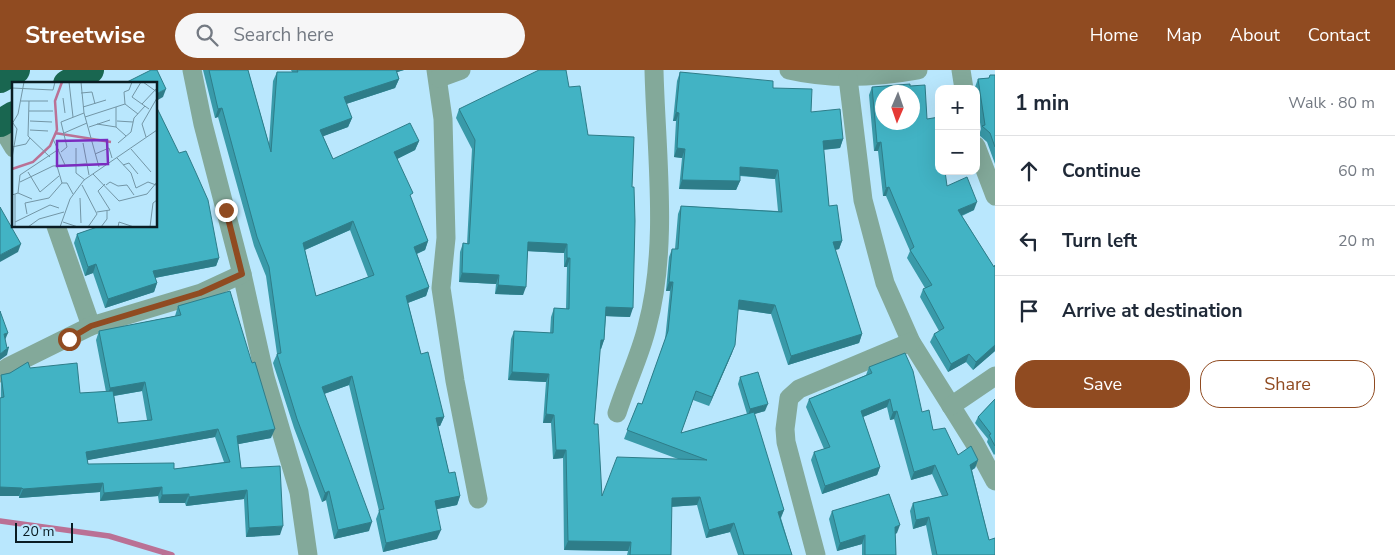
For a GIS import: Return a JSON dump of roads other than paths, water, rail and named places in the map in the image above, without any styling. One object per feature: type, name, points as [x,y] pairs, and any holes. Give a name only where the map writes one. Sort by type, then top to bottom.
[{"type":"highway","points":[[0,79],[16,70]]},
{"type":"highway","points":[[70,82],[90,70]]},
{"type":"highway","points":[[0,124],[12,116]]},
{"type":"street","points":[[192,70],[203,124],[242,274],[265,377],[299,492],[308,555]]},
{"type":"street","points":[[461,70],[437,74],[443,119],[446,238],[441,288],[455,381],[478,499]]},
{"type":"street","points":[[617,413],[647,327],[654,294],[660,210],[654,70]]},
{"type":"street","points":[[789,70],[848,78],[868,78],[918,70]]},
{"type":"street","points":[[961,70],[963,85]]},
{"type":"street","points":[[848,78],[863,200],[873,244],[885,283],[910,342],[976,444],[995,481]]},
{"type":"street","points":[[0,124],[12,145]]},
{"type":"street","points":[[980,157],[995,196]]},
{"type":"street","points":[[57,228],[91,326]]},
{"type":"street","points":[[0,373],[8,367],[91,326],[200,293],[242,274]]},
{"type":"street","points":[[816,555],[786,442],[785,429],[789,398],[799,389],[910,342]]},
{"type":"street","points":[[951,406],[995,376]]},
{"type":"waterway","points":[[0,521],[109,536],[172,555]]}]
